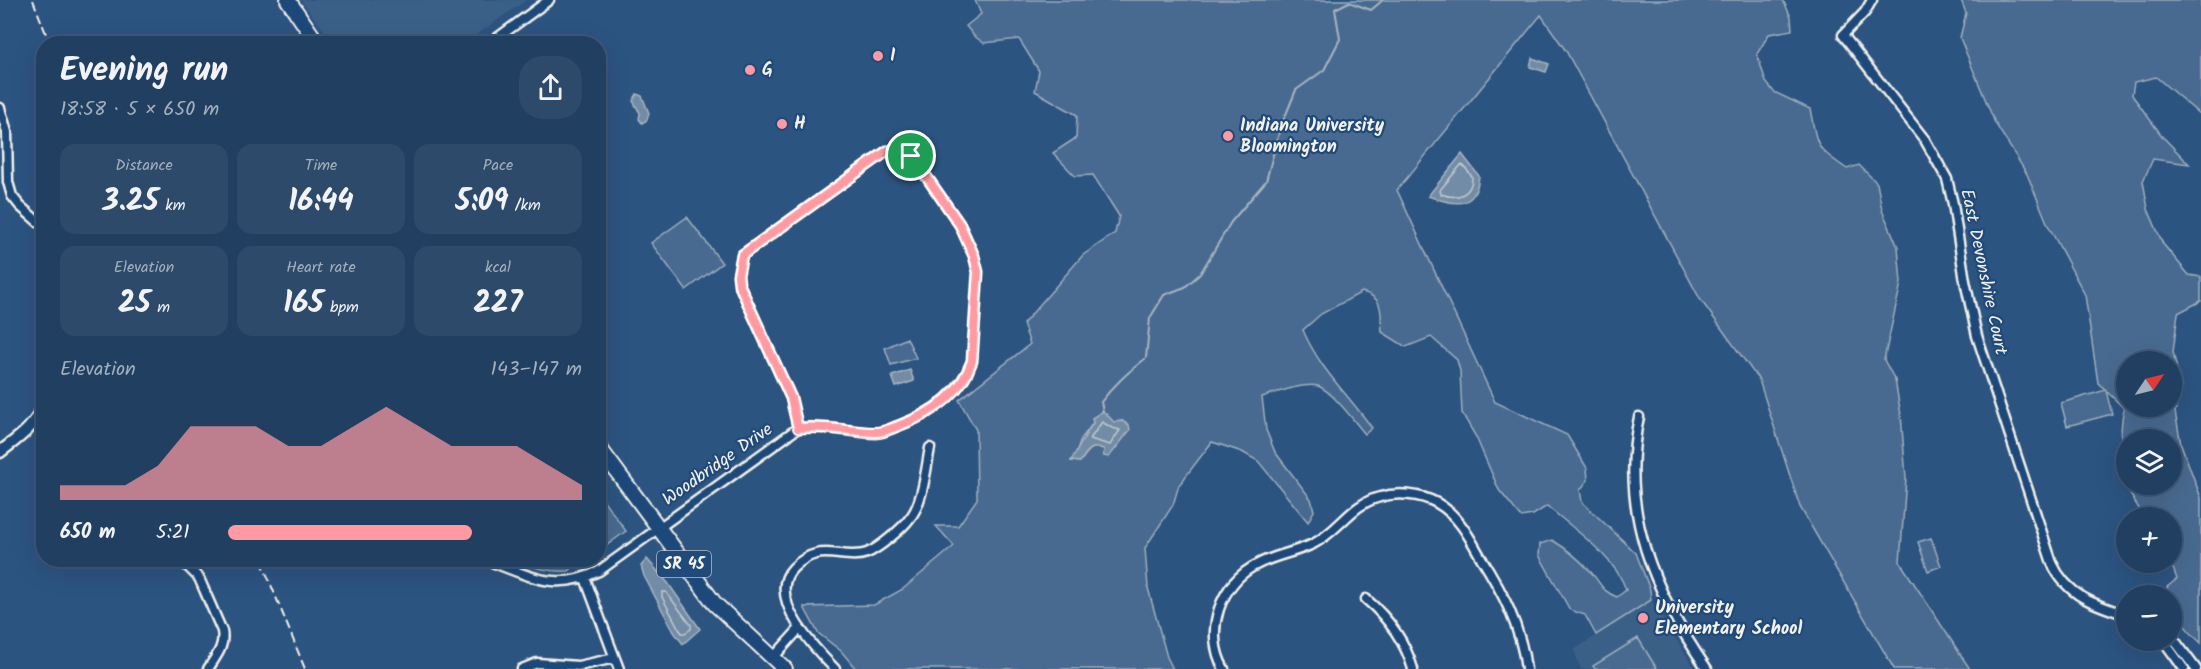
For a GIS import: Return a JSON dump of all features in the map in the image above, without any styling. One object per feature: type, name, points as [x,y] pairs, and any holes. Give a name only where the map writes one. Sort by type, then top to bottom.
[{"type":"main road","points":[[288,0],[313,36]]},
{"type":"main road","name":"SR 45","points":[[606,457],[715,604],[785,669]]},
{"type":"street","points":[[500,36],[549,0]]},
{"type":"street","name":"East Devonshire Court","points":[[1872,0],[1865,12],[1843,35],[1925,140],[1947,179],[1977,336],[2052,563],[2073,593],[2116,611]]},
{"type":"street","points":[[0,108],[7,132],[8,182],[12,196],[36,219]]},
{"type":"street","name":"Woodbridge Drive","points":[[606,566],[798,428],[819,426],[879,433],[920,416],[941,403],[958,388],[967,375],[972,361],[978,272],[974,256],[960,225],[923,171],[911,156],[898,150],[887,151],[742,255],[738,275],[739,284],[791,398],[798,428]]},
{"type":"street","points":[[1639,417],[1634,479],[1642,539],[1656,583],[1667,606],[1707,669]]},
{"type":"street","points":[[0,452],[36,421]]},
{"type":"street","points":[[835,669],[800,627],[788,608],[784,591],[788,573],[799,561],[817,553],[848,555],[867,553],[910,518],[918,505],[930,448]]},
{"type":"street","points":[[1224,669],[1216,644],[1216,616],[1226,593],[1239,576],[1256,564],[1322,539],[1351,512],[1368,501],[1395,494],[1418,496],[1433,501],[1447,510],[1462,526],[1509,608],[1518,633],[1526,669]]},
{"type":"street","points":[[188,567],[199,578],[222,631],[221,648],[208,669]]},
{"type":"street","points":[[505,567],[538,579],[569,582],[585,578],[619,669]]},
{"type":"street","name":"Woodbridge Drive","points":[[585,578],[604,567]]},
{"type":"street","points":[[1366,599],[1392,626],[1406,648],[1413,669]]},
{"type":"street","points":[[773,658],[800,627]]},
{"type":"street","points":[[2182,650],[2196,669]]},
{"type":"street","points":[[2171,651],[2184,669]]},
{"type":"street","points":[[522,669],[537,663],[578,666],[615,658]]},
{"type":"shaded area","points":[[301,0],[526,0],[475,36],[328,36]]},
{"type":"shaded area","points":[[975,0],[1783,0],[1791,17],[1792,30],[1769,34],[1757,54],[1766,82],[1774,92],[1810,109],[1819,145],[1828,156],[1847,169],[1859,165],[1877,183],[1882,210],[1898,247],[1901,283],[1884,360],[1895,380],[1901,415],[1906,478],[1900,562],[1970,669],[1894,669],[1800,507],[1759,380],[1700,299],[1566,51],[1541,15],[1397,190],[1495,402],[1567,435],[1587,468],[1588,480],[1580,490],[1582,502],[1636,553],[1650,590],[1651,600],[1596,635],[1585,615],[1570,610],[1539,555],[1540,544],[1552,540],[1572,554],[1594,575],[1604,589],[1617,597],[1626,590],[1621,578],[1592,544],[1547,506],[1533,515],[1521,517],[1499,490],[1476,437],[1462,413],[1460,371],[1457,360],[1431,337],[1406,347],[1382,332],[1378,302],[1375,298],[1362,292],[1321,314],[1303,330],[1317,357],[1372,428],[1365,434],[1336,400],[1318,386],[1298,387],[1262,397],[1266,430],[1275,452],[1311,499],[1314,511],[1308,522],[1258,461],[1242,452],[1212,442],[1179,485],[1173,505],[1145,548],[1148,588],[1167,657],[1173,669],[856,669],[841,651],[818,633],[804,607],[874,605],[903,589],[954,546],[936,526],[958,526],[977,499],[976,430],[959,400],[1030,344],[1023,324],[1083,255],[1115,233],[1119,216],[1093,175],[1075,176],[1053,153],[1076,138],[1077,115],[1035,91],[1039,71],[1019,39],[984,43],[974,36],[966,26],[981,14]],"holes":[[[1102,411],[1114,423],[1122,421],[1104,449],[1092,448],[1080,462],[1071,461],[1081,439]]]},
{"type":"shaded area","points":[[1961,0],[2201,0],[2201,113],[2198,113],[2156,77],[2134,82],[2132,95],[2162,136],[2189,164],[2153,159],[2143,181],[2148,209],[2163,244],[2189,275],[2201,277],[2201,301],[2178,313],[2173,351],[2116,351],[2116,400],[2106,391],[2112,414],[2067,426],[2061,403],[2106,390],[2098,383],[2085,295],[2048,225],[2027,174],[1995,123],[1960,38],[1966,13]]},
{"type":"shaded area","points":[[687,217],[722,263],[686,290],[651,243]]},
{"type":"shaded area","points":[[907,338],[916,358],[891,365],[885,348]]},
{"type":"shaded area","points":[[2123,417],[2176,417],[2178,429],[2122,429]]},
{"type":"shaded area","points":[[2182,447],[2201,498],[2201,643],[2182,622],[2182,585],[2170,585],[2177,579],[2175,573],[2182,573],[2182,507],[2138,507],[2131,495],[2182,495]]},
{"type":"shaded area","points":[[606,504],[626,531],[606,546]]},
{"type":"shaded area","points":[[1931,538],[1941,566],[1928,571],[1918,542]]},
{"type":"shaded area","points":[[534,567],[573,567],[569,571]]},
{"type":"shaded area","name":"University Elementary School","points":[[1651,600],[1695,669],[1581,669],[1574,650]]},
{"type":"shaded area","points":[[1638,638],[1657,669],[1595,669],[1593,666]]},
{"type":"water","points":[[1532,58],[1549,64],[1546,72],[1530,67]]},
{"type":"water","points":[[637,94],[642,96],[649,113],[647,120],[642,123],[639,119],[640,113],[633,101]]},
{"type":"water","points":[[1462,154],[1479,176],[1473,195],[1468,200],[1454,203],[1428,196]]},
{"type":"water","points":[[910,370],[914,381],[896,387],[892,376]]},
{"type":"water","points":[[1103,411],[1114,422],[1122,421],[1129,425],[1130,430],[1109,457],[1103,456],[1104,449],[1092,448],[1080,462],[1071,461],[1093,423],[1092,418]]},
{"type":"water","points":[[647,559],[668,583],[700,629],[683,644],[674,632],[644,576],[641,566]]},
{"type":"waterway","points":[[1103,411],[1101,402],[1122,378],[1146,358],[1150,318],[1164,295],[1185,287],[1200,274],[1231,222],[1266,181],[1280,129],[1296,90],[1324,70],[1340,39],[1335,9],[1349,2],[1371,10],[1383,0]]},
{"type":"railway","points":[[33,0],[47,36]]},
{"type":"railway","points":[[264,567],[305,669]]},
{"type":"place","name":"I","points":[[878,56]]},
{"type":"place","name":"G","points":[[750,70]]},
{"type":"place","name":"H","points":[[782,124]]},
{"type":"place","name":"Indiana University Bloomington","points":[[1228,136]]},
{"type":"place","name":"University Elementary School","points":[[1643,618]]},
{"type":"route","points":[[898,150],[911,156],[960,225],[974,256],[978,272],[972,361],[967,375],[958,388],[941,403],[920,416],[879,433],[819,426],[798,428],[791,398],[742,294],[738,275],[742,255],[887,151],[898,150]]}]
